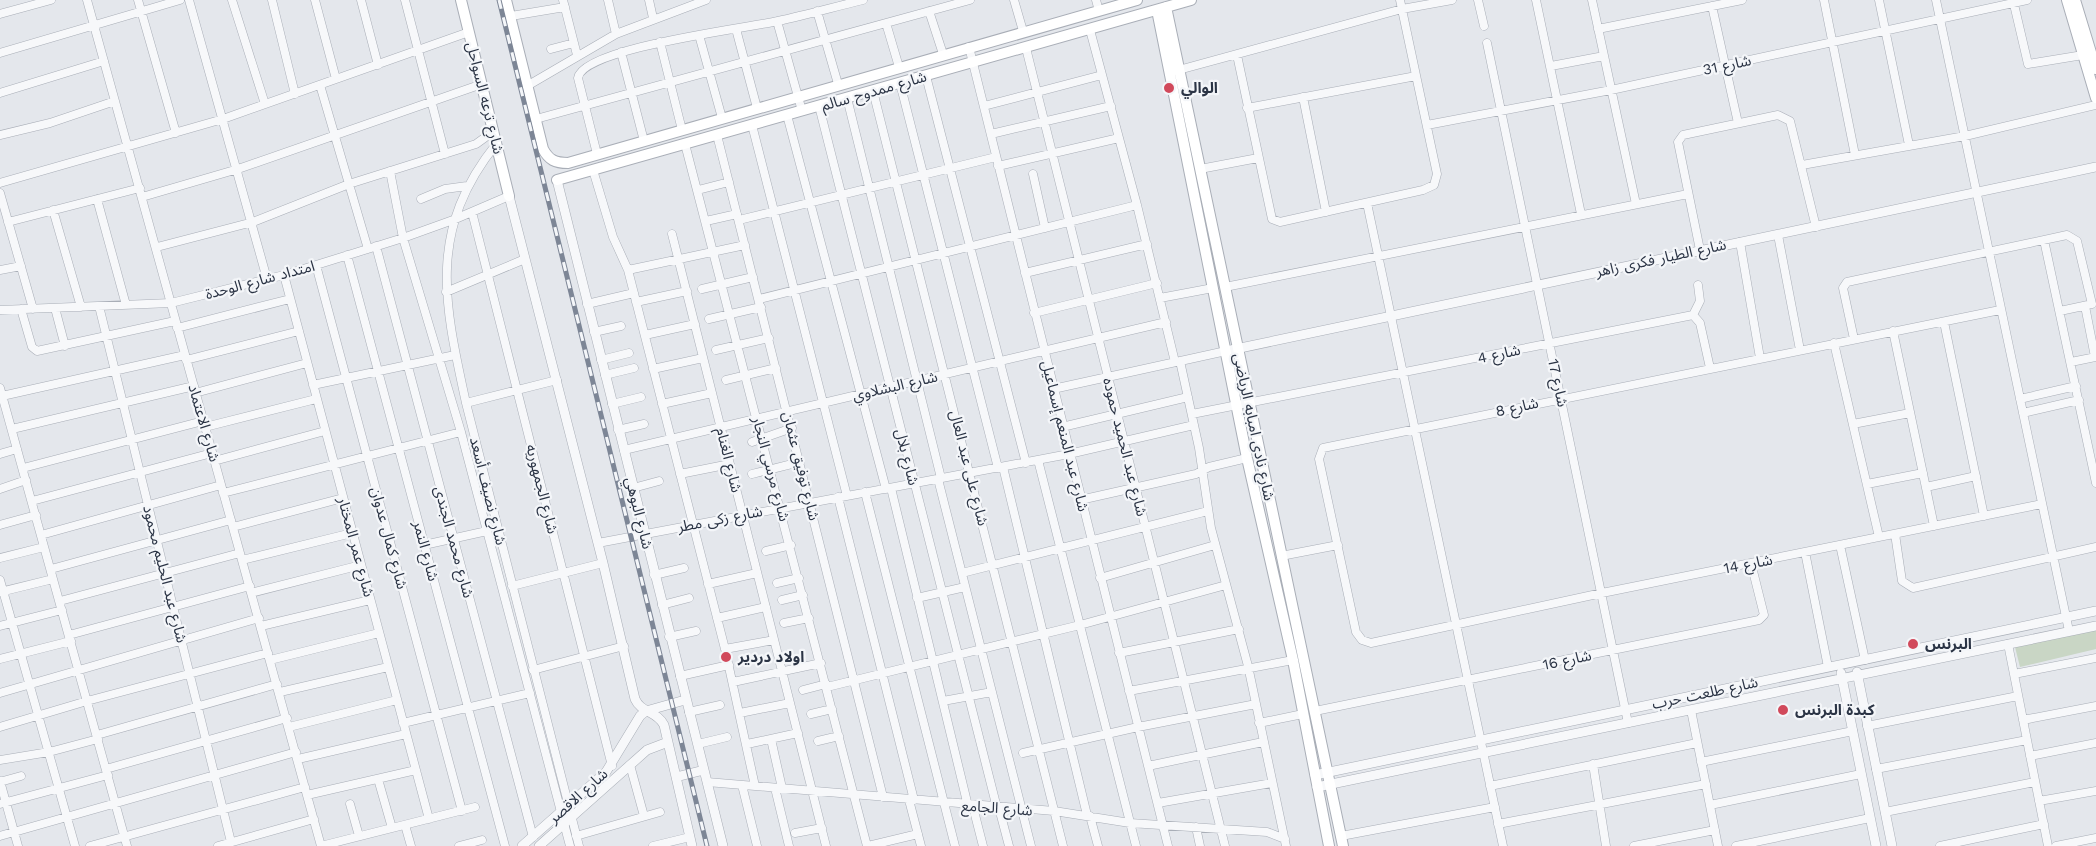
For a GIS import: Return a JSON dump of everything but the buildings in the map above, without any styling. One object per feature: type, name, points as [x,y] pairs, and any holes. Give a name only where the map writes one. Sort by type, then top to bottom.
[{"type":"main road","name":"شارع ترعه السواحل","points":[[461,0],[509,196]]},
{"type":"main road","points":[[506,0],[536,119]]},
{"type":"main road","name":"شارع ممدوح سالم","points":[[536,119],[548,158],[557,163],[567,163],[1023,31],[1097,5],[1137,0]]},
{"type":"main road","name":"شارع ممدوح سالم","points":[[557,180],[1191,0]]},
{"type":"main road","points":[[2067,0],[2096,98]]},
{"type":"main road","points":[[2075,0],[2096,69]]},
{"type":"main road","name":"شارع نادى امبابه الرياضى","points":[[1162,9],[1243,405],[1281,556],[1342,841]]},
{"type":"main road","name":"شارع نادى امبابه الرياضى","points":[[1175,71],[1200,170],[1219,288]]},
{"type":"main road","name":"شارع نادى امبابه الرياضى","points":[[1243,405],[1247,458],[1293,660],[1329,846]]},
{"type":"street","points":[[0,14],[51,0]]},
{"type":"street","name":"شارع الاعتماد","points":[[87,0],[321,846]]},
{"type":"street","points":[[138,0],[176,133]]},
{"type":"street","points":[[0,53],[180,0]]},
{"type":"street","points":[[189,0],[253,222],[267,279]]},
{"type":"street","points":[[232,0],[265,104]]},
{"type":"street","points":[[272,0],[295,94]]},
{"type":"street","points":[[315,0],[336,79]]},
{"type":"street","points":[[360,0],[378,64]]},
{"type":"street","points":[[405,0],[445,154]]},
{"type":"street","points":[[608,0],[616,34]]},
{"type":"street","points":[[649,0],[653,18]]},
{"type":"street","points":[[528,86],[616,34],[691,2],[706,0]]},
{"type":"street","points":[[597,154],[578,74],[621,52],[660,42],[777,21],[862,0]]},
{"type":"street","points":[[536,119],[970,0]]},
{"type":"street","points":[[1014,0],[1023,31]]},
{"type":"street","points":[[1237,55],[1272,219],[1281,222],[1430,188],[1437,174],[1400,0]]},
{"type":"street","points":[[1175,71],[1402,9],[1452,0]]},
{"type":"street","points":[[1478,0],[1484,26]]},
{"type":"street","points":[[1536,0],[1559,100],[1581,214]]},
{"type":"street","points":[[1592,0],[1636,204]]},
{"type":"street","points":[[1598,29],[1742,0]]},
{"type":"street","points":[[1824,0],[1856,156]]},
{"type":"street","points":[[1879,0],[1909,146]]},
{"type":"street","points":[[1936,0],[2069,631]]},
{"type":"street","name":"شارع 31","points":[[1426,125],[1611,90],[1886,33],[2027,0]]},
{"type":"street","points":[[2013,2],[2028,64],[2084,55]]},
{"type":"street","points":[[511,16],[564,4],[577,55]]},
{"type":"street","points":[[1712,6],[1738,123]]},
{"type":"street","points":[[817,11],[838,84]]},
{"type":"street","points":[[929,11],[943,54]]},
{"type":"street","points":[[777,21],[802,111]]},
{"type":"street","points":[[886,23],[899,67]]},
{"type":"street","points":[[736,29],[757,108]]},
{"type":"street","points":[[1090,30],[1166,322],[1188,397],[1215,545],[1248,666],[1286,842]]},
{"type":"street","points":[[0,183],[223,119],[469,33]]},
{"type":"street","points":[[699,35],[722,118]]},
{"type":"street","points":[[551,49],[574,42]]},
{"type":"street","points":[[660,42],[682,129]]},
{"type":"street","name":"شارع 17","points":[[1487,43],[1628,723]]},
{"type":"street","name":"شارع عبد المنعم إسماعيل","points":[[969,46],[1080,500],[1168,846]]},
{"type":"street","name":"شارع عبد الحميد حموده","points":[[1026,48],[1225,846]]},
{"type":"street","points":[[621,52],[644,141]]},
{"type":"street","points":[[1551,66],[1604,56]]},
{"type":"street","points":[[0,93],[104,61]]},
{"type":"street","points":[[984,106],[1102,75]]},
{"type":"street","points":[[926,76],[1026,463]]},
{"type":"street","points":[[1247,108],[1416,76]]},
{"type":"street","points":[[900,83],[972,368],[1025,557],[1098,846]]},
{"type":"street","points":[[142,197],[238,169],[482,84]]},
{"type":"street","name":"شارع محمد الجندى","points":[[320,85],[407,365],[533,837]]},
{"type":"street","name":"شارع على عبد العال","points":[[873,91],[1063,846]]},
{"type":"street","points":[[1303,97],[1326,212]]},
{"type":"street","points":[[847,98],[965,587],[1031,846]]},
{"type":"street","points":[[0,135],[50,123],[115,101]]},
{"type":"street","points":[[1802,165],[1965,136],[2096,105]]},
{"type":"street","name":"شارع بلال","points":[[819,106],[941,592],[1009,846]]},
{"type":"street","points":[[991,134],[1111,106]]},
{"type":"street","points":[[787,115],[983,846]]},
{"type":"street","points":[[1700,250],[1678,147],[1679,138],[1683,135],[1778,115],[1787,118],[1792,126],[1816,227]]},
{"type":"street","points":[[752,125],[847,496]]},
{"type":"street","points":[[157,248],[253,222],[349,184],[476,144],[494,131]]},
{"type":"street","name":"شارع توفيق عثمان","points":[[717,135],[811,502],[883,797]]},
{"type":"street","points":[[706,221],[774,211],[950,168],[1052,154],[1119,138]]},
{"type":"street","name":"شارع نصيف أسعد","points":[[497,143],[467,186],[453,220],[447,255],[446,292],[455,355],[466,403],[533,670],[565,810]]},
{"type":"street","name":"شارع مرسي النجار","points":[[686,144],[867,846]]},
{"type":"street","points":[[1200,170],[1258,158]]},
{"type":"street","name":"شارع الطيار فكرى زاهر","points":[[1232,349],[2096,166]]},
{"type":"street","points":[[592,170],[613,237],[628,270],[729,665],[755,786]]},
{"type":"street","name":"شارع نصيف أسعد","points":[[390,171],[403,238],[461,432],[530,693],[565,810],[570,846]]},
{"type":"street","points":[[1033,174],[1045,228]]},
{"type":"street","name":"شارع البوهي","points":[[557,180],[669,637],[723,846]]},
{"type":"street","points":[[698,190],[729,182]]},
{"type":"street","points":[[421,199],[445,189],[467,186]]},
{"type":"street","points":[[8,222],[140,188]]},
{"type":"street","points":[[1160,298],[1688,194]]},
{"type":"street","points":[[509,196],[624,646],[636,702],[662,721],[691,841],[653,846]]},
{"type":"street","name":"امتداد شارع الوحدة","points":[[0,310],[171,303],[284,275],[372,248],[453,220],[509,196]]},
{"type":"street","points":[[0,197],[33,309]]},
{"type":"street","points":[[97,199],[126,305]]},
{"type":"street","points":[[1367,203],[1466,681],[1503,846]]},
{"type":"street","points":[[709,319],[730,314],[795,290],[1137,205]]},
{"type":"street","points":[[53,210],[81,307]]},
{"type":"street","name":"شارع الجمهوريه","points":[[472,212],[612,766]]},
{"type":"street","points":[[0,234],[11,231]]},
{"type":"street","name":"شارع الغنام","points":[[672,234],[826,846]]},
{"type":"street","points":[[1778,235],[1800,350]]},
{"type":"street","points":[[1854,339],[1843,288],[1846,282],[2067,235],[2077,241],[2091,305],[2096,357],[2071,362]]},
{"type":"street","points":[[2044,240],[2096,479]]},
{"type":"street","points":[[1740,242],[1760,358]]},
{"type":"street","points":[[1025,273],[1147,244]]},
{"type":"street","points":[[628,270],[745,245]]},
{"type":"street","name":"شارع النمر","points":[[347,255],[505,846]]},
{"type":"street","points":[[446,292],[525,259]]},
{"type":"street","name":"شارع كمال عدوان","points":[[316,265],[462,811]]},
{"type":"street","points":[[0,270],[21,266]]},
{"type":"street","name":"شارع عمر المختار","points":[[284,275],[429,819]]},
{"type":"street","points":[[702,289],[753,277]]},
{"type":"street","points":[[1034,313],[1156,283]]},
{"type":"street","points":[[1698,285],[1700,301],[1693,315],[1700,323],[1710,368]]},
{"type":"street","points":[[636,302],[687,291]]},
{"type":"street","points":[[587,304],[634,293]]},
{"type":"street","points":[[21,309],[35,351],[290,299]]},
{"type":"street","points":[[2060,311],[2091,305]]},
{"type":"street","name":"شارع عبد الحليم محمود","points":[[99,306],[231,842]]},
{"type":"street","points":[[56,308],[65,346]]},
{"type":"street","name":"شارع 8","points":[[1455,624],[1371,644],[1362,640],[1356,632],[1319,453],[1328,446],[2000,310]]},
{"type":"street","name":"شارع 4","points":[[1192,414],[1693,315]]},
{"type":"street","name":"شارع البشلاوي","points":[[624,450],[1166,322]]},
{"type":"street","points":[[1944,322],[1984,516]]},
{"type":"street","points":[[645,335],[695,324]]},
{"type":"street","points":[[594,332],[621,326]]},
{"type":"street","points":[[128,846],[1,392],[186,358],[298,331]]},
{"type":"street","points":[[1893,331],[1934,526]]},
{"type":"street","points":[[716,350],[769,338]]},
{"type":"street","points":[[1834,343],[1879,537]]},
{"type":"street","points":[[1053,389],[1232,349]]},
{"type":"street","points":[[601,360],[629,354]]},
{"type":"street","points":[[313,385],[455,355]]},
{"type":"street","points":[[653,369],[703,358]]},
{"type":"street","points":[[12,429],[307,363]]},
{"type":"street","points":[[605,375],[634,368]]},
{"type":"street","points":[[726,380],[776,368]]},
{"type":"street","points":[[466,403],[557,380]]},
{"type":"street","points":[[2020,399],[2076,386]]},
{"type":"street","points":[[662,404],[712,393]]},
{"type":"street","points":[[612,404],[641,397]]},
{"type":"street","points":[[1062,427],[1188,397]]},
{"type":"street","points":[[23,468],[132,439],[316,399]]},
{"type":"street","points":[[2023,413],[2079,400]]},
{"type":"street","points":[[1853,424],[1910,413]]},
{"type":"street","points":[[0,421],[9,418]]},
{"type":"street","points":[[618,430],[644,424]]},
{"type":"street","name":"شارع زكى مطر","points":[[598,543],[1026,463],[1194,425]]},
{"type":"street","points":[[752,442],[792,428]]},
{"type":"street","points":[[32,501],[140,472],[325,431]]},
{"type":"street","points":[[41,535],[148,505],[334,464],[461,432]]},
{"type":"street","points":[[0,454],[17,449]]},
{"type":"street","points":[[1080,500],[1247,458]]},
{"type":"street","points":[[1038,460],[1136,846]]},
{"type":"street","points":[[752,474],[800,462]]},
{"type":"street","points":[[680,474],[730,464]]},
{"type":"street","points":[[1867,484],[1923,473]]},
{"type":"street","points":[[1926,487],[1976,476]]},
{"type":"street","points":[[0,489],[26,480]]},
{"type":"street","points":[[633,488],[659,481]]},
{"type":"street","points":[[865,492],[955,846]]},
{"type":"street","points":[[838,497],[882,674],[921,846]]},
{"type":"street","points":[[51,568],[157,540],[343,498]]},
{"type":"street","name":"شارع 14","points":[[1455,624],[2042,504]]},
{"type":"street","points":[[962,573],[1208,511]]},
{"type":"street","points":[[0,525],[36,515]]},
{"type":"street","points":[[424,545],[487,531]]},
{"type":"street","points":[[60,601],[165,573],[352,533]]},
{"type":"street","points":[[1895,534],[1902,581],[1913,588],[2096,548]]},
{"type":"street","points":[[1100,578],[1215,545]]},
{"type":"street","points":[[1281,556],[1338,545]]},
{"type":"street","points":[[1840,545],[1865,660]]},
{"type":"street","points":[[766,551],[791,546]]},
{"type":"street","points":[[0,558],[44,547]]},
{"type":"street","points":[[1805,552],[1828,667]]},
{"type":"street","points":[[512,586],[603,563]]},
{"type":"street","name":"شارع 16","points":[[1315,711],[1761,619],[1764,615],[1751,563]]},
{"type":"street","points":[[0,659],[173,607],[361,565]]},
{"type":"street","points":[[654,575],[684,568]]},
{"type":"street","points":[[708,584],[757,573]]},
{"type":"street","points":[[777,584],[799,578]]},
{"type":"street","points":[[2,591],[53,579]]},
{"type":"street","points":[[0,580],[75,846]]},
{"type":"street","points":[[803,690],[882,674],[1012,642],[1226,585]]},
{"type":"street","points":[[917,598],[965,587]]},
{"type":"street","points":[[782,600],[803,594]]},
{"type":"street","points":[[662,605],[689,598]]},
{"type":"street","points":[[0,693],[182,640],[370,600]]},
{"type":"street","points":[[717,618],[766,608]]},
{"type":"street","points":[[0,626],[62,610]]},
{"type":"street","name":"شارع طلعت حرب","points":[[1315,775],[2096,611]]},
{"type":"street","points":[[784,623],[809,618]]},
{"type":"street","name":"شارع طلعت حرب","points":[[1317,788],[2096,626]]},
{"type":"street","points":[[1119,653],[1239,629]]},
{"type":"street","points":[[669,637],[696,631]]},
{"type":"street","points":[[0,727],[190,674],[379,633]]},
{"type":"street","points":[[725,649],[774,640]]},
{"type":"street","points":[[2008,644],[2048,846]]},
{"type":"street","points":[[533,670],[624,646]]},
{"type":"street","points":[[2014,674],[2096,658]]},
{"type":"street","points":[[1129,691],[1248,666],[1293,660]]},
{"type":"street","points":[[1855,662],[1892,846]]},
{"type":"street","points":[[733,682],[821,663]]},
{"type":"street","points":[[680,676],[729,665]]},
{"type":"street","points":[[1839,665],[1876,846]]},
{"type":"street","points":[[0,760],[49,752],[198,707],[278,688],[388,667]]},
{"type":"street","points":[[403,723],[530,693]]},
{"type":"street","points":[[943,701],[992,693]]},
{"type":"street","points":[[1868,726],[2018,696]]},
{"type":"street","points":[[289,727],[397,700]]},
{"type":"street","points":[[646,711],[685,700]]},
{"type":"street","points":[[740,713],[790,703]]},
{"type":"street","points":[[1023,753],[1256,704]]},
{"type":"street","points":[[689,712],[720,705]]},
{"type":"street","points":[[2023,720],[2096,706]]},
{"type":"street","points":[[811,714],[832,709]]},
{"type":"street","points":[[1691,710],[1718,846]]},
{"type":"street","name":"شارع الاقصر","points":[[522,846],[612,766],[635,722],[646,711]]},
{"type":"street","points":[[1259,723],[1303,714]]},
{"type":"street","points":[[3,804],[287,718]]},
{"type":"street","points":[[1701,762],[1852,731]]},
{"type":"street","points":[[0,836],[215,775],[297,755],[406,734]]},
{"type":"street","points":[[747,744],[798,734]]},
{"type":"street","points":[[818,741],[839,736]]},
{"type":"street","points":[[698,744],[727,737]]},
{"type":"street","points":[[771,739],[789,846]]},
{"type":"street","points":[[1876,769],[2027,740]]},
{"type":"street","name":"شارع الاقصر","points":[[539,846],[652,747],[668,742]]},
{"type":"street","points":[[1148,766],[1263,742]]},
{"type":"street","points":[[1490,786],[1698,743]]},
{"type":"street","points":[[2030,756],[2096,743]]},
{"type":"street","points":[[1593,764],[1606,846]]},
{"type":"street","points":[[630,765],[644,816]]},
{"type":"street","points":[[90,846],[223,809],[416,770]]},
{"type":"street","points":[[676,777],[704,770]]},
{"type":"street","points":[[1710,805],[1861,774]]},
{"type":"street","points":[[18,846],[3,804],[0,781],[21,776]]},
{"type":"street","points":[[378,779],[392,828]]},
{"type":"street","name":"شارع الجامع","points":[[707,782],[1054,812],[1130,823],[1267,832],[1286,842]]},
{"type":"street","points":[[1885,812],[2035,782]]},
{"type":"street","points":[[1158,803],[1272,783]]},
{"type":"street","points":[[1498,824],[1706,784]]},
{"type":"street","points":[[742,785],[758,846]]},
{"type":"street","points":[[2039,801],[2096,791]]},
{"type":"street","points":[[350,804],[359,836]]},
{"type":"street","points":[[321,846],[475,807]]},
{"type":"street","points":[[1342,841],[1495,807]]},
{"type":"street","points":[[576,836],[660,812]]},
{"type":"street","points":[[1736,846],[1870,818]]},
{"type":"street","points":[[218,846],[314,819]]},
{"type":"street","name":"شارع نصيف أسعد","points":[[568,821],[579,846]]},
{"type":"street","points":[[1940,846],[2044,824]]},
{"type":"street","points":[[405,825],[411,846]]},
{"type":"street","points":[[1196,827],[1200,846]]},
{"type":"street","points":[[795,833],[822,828]]},
{"type":"street","points":[[1634,846],[1715,830]]},
{"type":"street","points":[[867,846],[918,834]]},
{"type":"street","points":[[2056,846],[2096,838]]},
{"type":"street","points":[[459,846],[482,840]]},
{"type":"green space","points":[[2096,629],[2096,649],[2020,667],[2015,647]]},
{"type":"railway","points":[[499,0],[707,846]]},
{"type":"place","name":"الوالي","points":[[1169,88]]},
{"type":"place","name":"البرنس","points":[[1913,644]]},
{"type":"place","name":"اولاد دردير","points":[[726,657]]},
{"type":"place","name":"كبدة البرنس","points":[[1783,710]]}]
